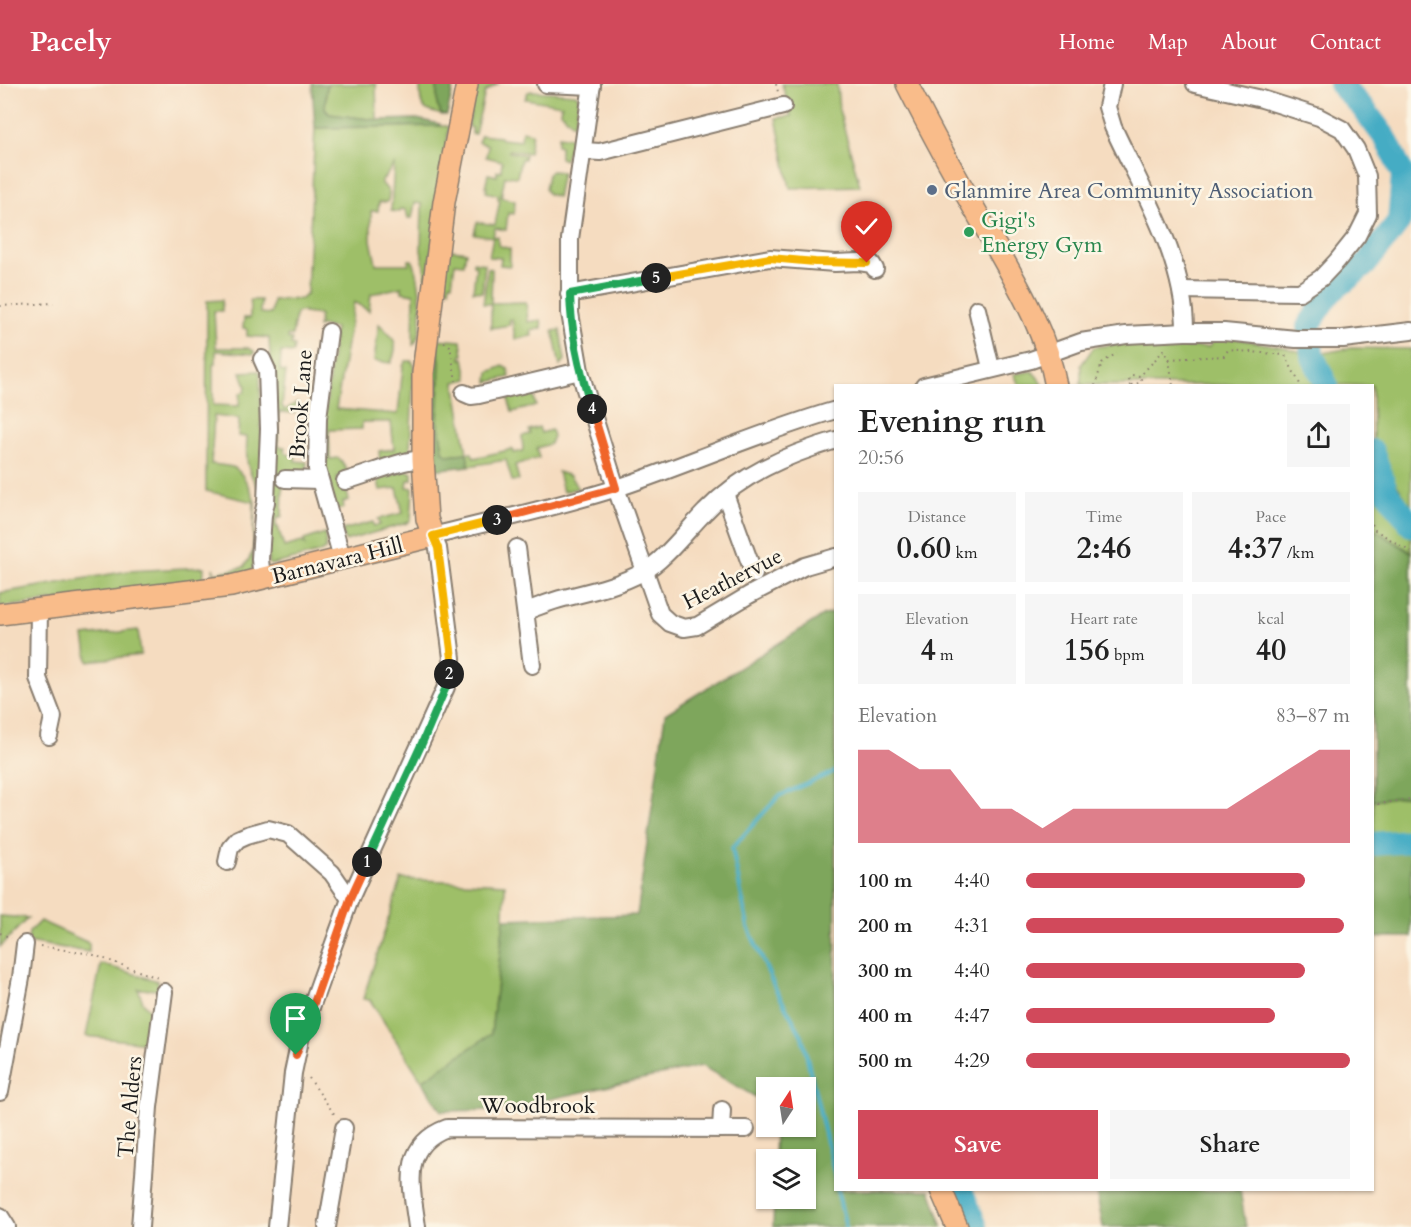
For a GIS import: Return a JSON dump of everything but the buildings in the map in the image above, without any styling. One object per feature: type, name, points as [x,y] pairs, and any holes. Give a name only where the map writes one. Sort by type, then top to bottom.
[{"type":"main road","points":[[433,536],[427,519],[423,459],[423,373],[444,202],[467,84]]},
{"type":"main road","points":[[907,84],[935,139],[1030,309],[1049,354],[1056,384]]},
{"type":"main road","name":"Barnavara Hill","points":[[0,614],[201,591],[262,580],[433,536]]},
{"type":"main road","points":[[941,1191],[957,1227]]},
{"type":"street","points":[[546,84],[592,85]]},
{"type":"street","points":[[1112,84],[1107,107],[1113,127],[1167,242],[1181,290],[1185,332]]},
{"type":"street","points":[[1181,290],[1300,292],[1321,278],[1338,261],[1357,236],[1368,214],[1367,176],[1356,149],[1342,129],[1319,117],[1262,99],[1195,84]]},
{"type":"street","name":"Heathervue","points":[[592,85],[570,239],[570,313],[580,371],[616,488],[660,614],[670,623],[684,628],[697,626],[749,594],[805,566],[834,558]]},
{"type":"street","points":[[584,151],[600,152],[783,106]]},
{"type":"street","points":[[747,243],[750,260]]},
{"type":"street","points":[[570,294],[770,258],[835,263],[859,262],[872,264],[875,269]]},
{"type":"street","points":[[977,309],[991,368]]},
{"type":"street","points":[[931,384],[1100,339],[1185,332],[1224,332],[1296,339],[1343,339],[1411,331]]},
{"type":"street","name":"Brook Lane","points":[[329,332],[318,418],[317,470],[342,558]]},
{"type":"street","points":[[262,359],[267,370],[269,429],[267,494],[260,559],[262,580]]},
{"type":"street","points":[[464,393],[471,396],[479,395],[580,371]]},
{"type":"street","name":"Barnavara Hill","points":[[433,536],[616,488],[834,411]]},
{"type":"street","points":[[525,611],[563,598],[600,590],[644,572],[685,536],[704,512],[753,474],[794,453],[834,441]]},
{"type":"street","points":[[345,481],[395,464],[423,459]]},
{"type":"street","name":"Brook Lane","points":[[285,479],[319,480]]},
{"type":"street","name":"Heathervue","points":[[725,494],[754,574]]},
{"type":"street","points":[[277,1227],[295,1058],[301,1035],[350,899],[423,741],[448,677],[452,658],[438,548],[433,536]]},
{"type":"street","points":[[517,548],[532,665]]},
{"type":"street","points":[[39,610],[38,678],[53,717],[49,736]]},
{"type":"street","points":[[227,862],[230,848],[238,839],[268,829],[288,834],[332,873],[350,899]]},
{"type":"street","points":[[0,1092],[25,944]]},
{"type":"street","name":"The Alders","points":[[140,1227],[149,1107],[164,992]]},
{"type":"street","points":[[721,1129],[722,1110]]},
{"type":"street","points":[[327,1227],[344,1128]]},
{"type":"street","name":"Woodbrook","points":[[417,1227],[411,1174],[414,1157],[423,1141],[447,1128],[746,1129]]},
{"type":"street","points":[[0,1216],[7,1227]]},
{"type":"path","points":[[0,306],[54,303]]},
{"type":"path","points":[[426,341],[444,342],[450,346],[456,381],[464,393]]},
{"type":"path","points":[[1155,348],[1164,350],[1169,359],[1173,384]]},
{"type":"path","points":[[1134,384],[1139,383],[1140,376],[1164,350]]},
{"type":"path","points":[[1169,359],[1224,356],[1228,350],[1285,355],[1300,384]]},
{"type":"path","points":[[1096,384],[1102,363],[1116,353],[1126,351]]},
{"type":"path","points":[[1130,384],[1132,375],[1140,376]]},
{"type":"path","points":[[1374,528],[1411,552]]},
{"type":"path","points":[[1374,805],[1411,799]]},
{"type":"path","points":[[0,933],[25,944],[91,954],[165,980],[164,992]]},
{"type":"path","points":[[295,1058],[344,1128]]},
{"type":"green space","points":[[312,84],[327,84],[325,108],[329,114],[377,120],[417,119],[440,124],[439,126],[315,128]]},
{"type":"green space","points":[[327,84],[376,84],[377,120],[329,114],[325,108]]},
{"type":"green space","points":[[420,84],[437,84],[437,105],[442,115],[422,106]]},
{"type":"green space","points":[[437,84],[454,84],[447,115],[442,115],[437,105]]},
{"type":"green space","points":[[476,84],[498,84],[485,92],[475,134],[472,134],[472,128],[468,127]]},
{"type":"green space","points":[[782,84],[837,84],[839,110],[860,186],[790,188],[776,118],[791,116]]},
{"type":"green space","points":[[528,92],[576,94],[579,99],[575,124],[561,112],[562,105],[525,99]]},
{"type":"green space","points":[[449,127],[427,284],[421,250],[422,204],[415,203],[412,218],[408,218],[406,210],[391,211],[394,165],[381,182],[389,192],[388,202],[379,202],[378,211],[371,211],[371,240],[376,264],[409,264],[409,260],[412,260],[415,267],[421,304],[420,329],[417,339],[413,345],[414,294],[402,292],[402,287],[371,294],[369,311],[354,302],[336,409],[398,414],[403,366],[406,361],[412,361],[414,365],[410,450],[380,463],[379,451],[394,449],[391,422],[362,422],[362,429],[329,430],[330,459],[339,458],[349,473],[337,477],[340,490],[346,489],[349,500],[343,502],[344,508],[337,510],[325,477],[322,440],[335,328],[318,327],[320,315],[304,313],[304,311],[296,313],[292,336],[288,335],[288,339],[292,340],[291,345],[294,346],[293,353],[281,352],[280,371],[286,372],[282,406],[285,410],[297,402],[295,413],[279,412],[278,446],[285,447],[284,451],[289,455],[296,455],[295,461],[307,462],[306,473],[283,484],[282,516],[276,519],[276,527],[278,527],[284,547],[302,542],[305,545],[304,540],[325,533],[326,549],[271,565],[268,563],[273,405],[269,338],[247,336],[247,329],[243,328],[244,318],[250,318],[250,300],[261,300],[260,313],[271,314],[273,300],[301,299],[307,293],[315,128]]},
{"type":"green space","points":[[522,131],[532,133],[529,153],[509,150],[509,152],[525,155],[524,159],[521,159],[517,177],[505,176],[501,197],[515,201],[514,214],[508,213],[506,230],[495,228],[493,236],[498,237],[498,245],[510,249],[510,266],[500,265],[501,258],[489,257],[493,237],[474,234],[477,222],[495,225],[500,200],[498,195],[486,192],[487,187],[485,187],[488,174],[497,176],[497,171],[501,171],[502,161],[486,157],[488,145],[478,142],[481,135],[521,141]]},
{"type":"green space","points":[[558,136],[572,138],[565,160],[560,158],[560,146],[557,145]]},
{"type":"green space","points":[[552,171],[562,172],[557,197],[548,194],[545,189],[548,174]]},
{"type":"green space","points":[[446,249],[466,252],[464,264],[455,263],[449,289],[440,287]]},
{"type":"green space","points":[[473,262],[485,264],[482,292],[473,291],[476,266]]},
{"type":"green space","points":[[488,268],[492,269],[491,303],[526,302],[528,322],[541,320],[542,328],[531,331],[532,336],[515,339],[512,319],[509,320],[510,325],[491,328],[491,304],[483,304]]},
{"type":"green space","points":[[222,300],[222,311],[214,311],[216,348],[248,348],[254,351],[254,354],[216,351],[216,363],[213,364],[213,405],[239,406],[240,393],[245,392],[246,386],[241,372],[260,371],[263,496],[249,468],[247,437],[238,436],[239,419],[214,416],[211,464],[230,466],[242,474],[255,502],[253,568],[250,572],[216,581],[213,568],[215,573],[244,567],[253,552],[254,502],[206,491],[207,301]]},
{"type":"green space","points":[[379,324],[394,341],[395,350],[391,363],[374,361]]},
{"type":"green space","points":[[560,330],[565,360],[560,366],[553,331]]},
{"type":"green space","points":[[1217,335],[1283,347],[1312,355],[1351,348],[1411,349],[1411,507],[1374,450],[1374,384],[1331,384],[1316,361],[1327,384],[1081,384],[1081,365],[1094,347],[1175,337],[1185,347],[1209,347]]},
{"type":"green space","points":[[435,339],[461,341],[463,355],[461,359],[464,358],[468,379],[455,382],[467,453],[472,453],[474,458],[513,449],[514,453],[523,451],[522,436],[530,434],[529,430],[539,427],[541,433],[551,430],[553,436],[550,444],[537,448],[539,458],[515,465],[519,480],[512,481],[506,460],[469,466],[466,453],[447,455],[443,451],[438,419],[440,382]]},
{"type":"green space","points":[[434,344],[438,347],[440,361],[438,419],[443,451],[447,455],[467,453],[469,466],[433,470]]},
{"type":"green space","points":[[503,366],[508,369],[510,377],[488,382],[489,372]]},
{"type":"green space","points":[[1033,371],[1042,384],[1019,384],[1014,374]]},
{"type":"green space","points":[[533,392],[536,406],[512,412],[508,398]]},
{"type":"green space","points":[[1374,455],[1411,521],[1411,838],[1374,844]]},
{"type":"green space","points":[[405,470],[412,473],[412,480],[408,480],[407,487],[413,488],[411,520],[345,541],[342,530],[373,522],[374,526],[380,525],[378,519],[403,513],[397,488],[380,490],[378,480]]},
{"type":"green space","points":[[558,472],[570,476],[578,488],[563,492]]},
{"type":"green space","points":[[1374,528],[1411,552],[1411,795],[1374,800]]},
{"type":"green space","points":[[204,567],[203,584],[0,607],[0,593],[128,571]]},
{"type":"green space","points":[[834,612],[834,1191],[930,1191],[943,1227],[773,1227],[774,1209],[816,1209],[816,1149],[774,1149],[775,1137],[816,1137],[816,1077],[756,1077],[756,1097],[702,1066],[500,1110],[441,1111],[422,1081],[491,1034],[504,919],[637,915],[665,714],[824,615]]},
{"type":"green space","points":[[138,630],[141,655],[88,661],[84,636]]},
{"type":"green space","points":[[1411,843],[1411,937],[1374,937],[1374,844]]},
{"type":"green space","points":[[401,879],[505,884],[504,919],[491,1034],[422,1081],[370,1000],[363,999]]},
{"type":"green space","points":[[0,916],[28,918],[0,947]]},
{"type":"green space","points":[[40,921],[89,943],[89,952],[28,942],[29,932]]},
{"type":"green space","points":[[101,964],[158,981],[159,990],[138,989],[143,1002],[152,1013],[146,1043],[86,1036]]},
{"type":"green space","points":[[1096,1191],[1240,1191],[1246,1227],[1103,1227]]},
{"type":"waterway","points":[[1326,384],[1312,355],[1309,325],[1330,293],[1365,265],[1399,222],[1403,175],[1386,139],[1363,108],[1340,84]]},
{"type":"waterway","points":[[1374,456],[1387,492],[1411,525]]},
{"type":"waterway","points":[[834,772],[779,796],[732,848],[748,927],[775,988],[802,1036],[834,1172]]},
{"type":"waterway","points":[[1374,844],[1411,841]]},
{"type":"waterway","points":[[837,1191],[846,1227]]},
{"type":"waterway","points":[[961,1191],[976,1227]]},
{"type":"place","name":"Glanmire Area Community Association","points":[[932,190]]},
{"type":"place","name":"Gigi's Energy Gym","points":[[969,232]]},
{"type":"route","points":[[296,1055],[301,1035],[350,899],[446,687],[452,658],[438,548],[433,536],[616,488],[580,371],[570,313],[570,294],[750,260],[770,258],[867,263]]}]
